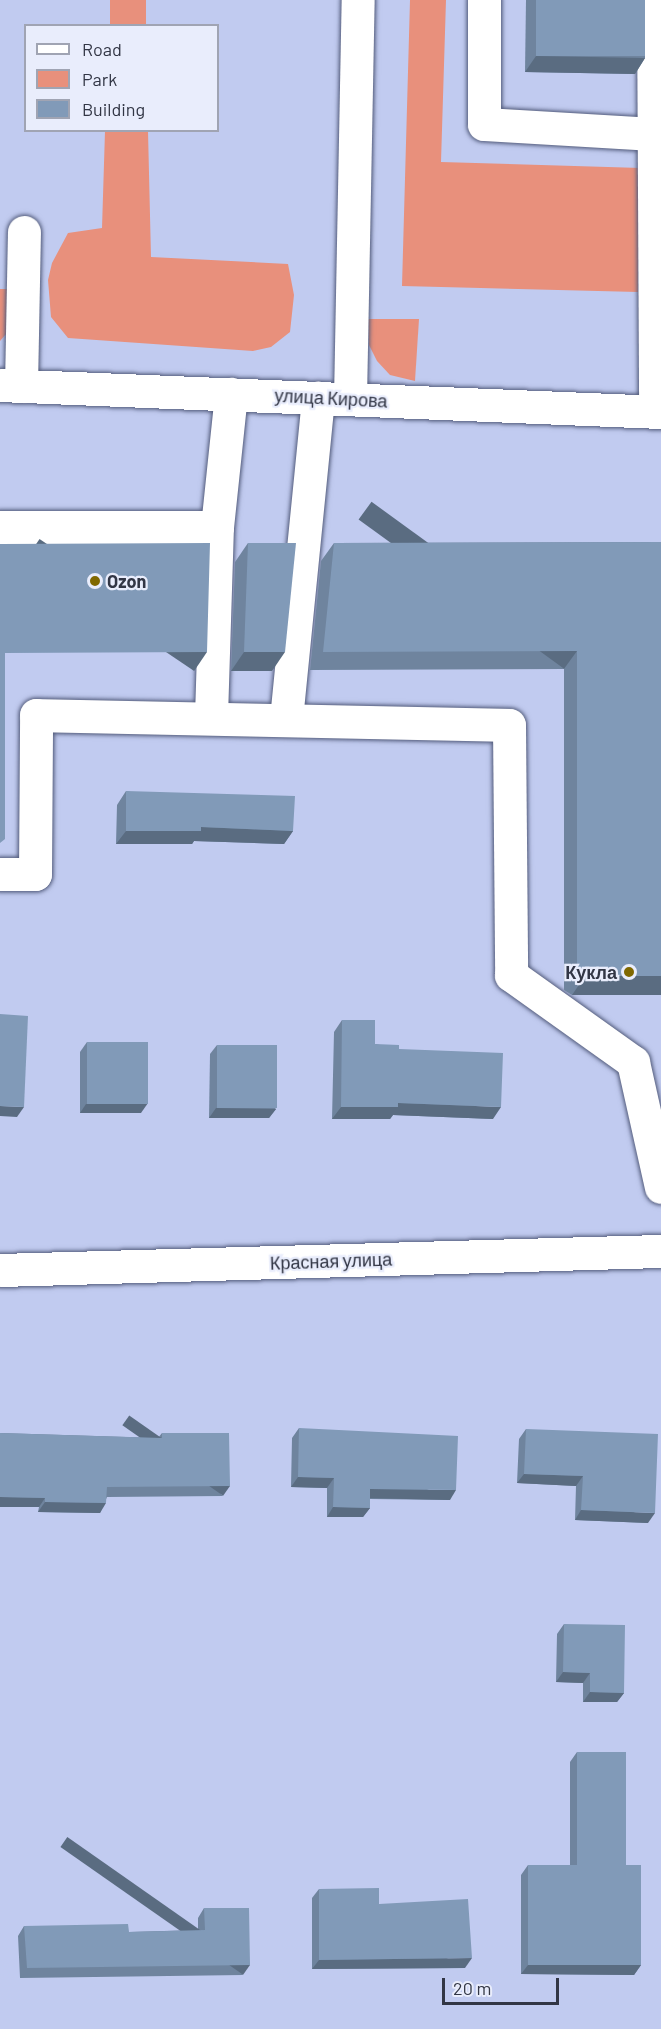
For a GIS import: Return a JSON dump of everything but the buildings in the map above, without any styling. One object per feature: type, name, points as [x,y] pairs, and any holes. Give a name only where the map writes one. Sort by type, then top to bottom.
[{"type":"main road","points":[[286,719],[334,398],[358,0]]},
{"type":"main road","points":[[484,0],[484,124],[654,134]]},
{"type":"main road","points":[[653,0],[658,412]]},
{"type":"main road","points":[[10,386],[24,232]]},
{"type":"main road","name":"улица Кирова","points":[[10,386],[658,412]]},
{"type":"main road","points":[[211,716],[217,527],[231,394]]},
{"type":"main road","points":[[0,527],[217,527]]},
{"type":"main road","points":[[0,874],[35,874],[36,715],[211,716],[509,725],[511,975],[633,1062],[661,1187]]},
{"type":"main road","name":"Красная улица","points":[[0,1270],[661,1251]]},
{"type":"green space","points":[[110,0],[146,0],[146,24],[110,24]]},
{"type":"green space","points":[[410,0],[446,0],[441,162],[641,168],[638,292],[402,286]]},
{"type":"green space","points":[[105,132],[148,132],[151,257],[288,264],[294,295],[290,332],[271,347],[253,351],[68,338],[51,317],[48,280],[52,263],[68,233],[102,228]]},
{"type":"green space","points":[[0,289],[10,289],[6,334],[0,341]]},
{"type":"green space","points":[[368,319],[419,319],[415,381],[390,375],[377,361],[369,345]]},
{"type":"place","name":"Ozon","points":[[95,581]]},
{"type":"place","name":"Кукла","points":[[629,972]]}]
